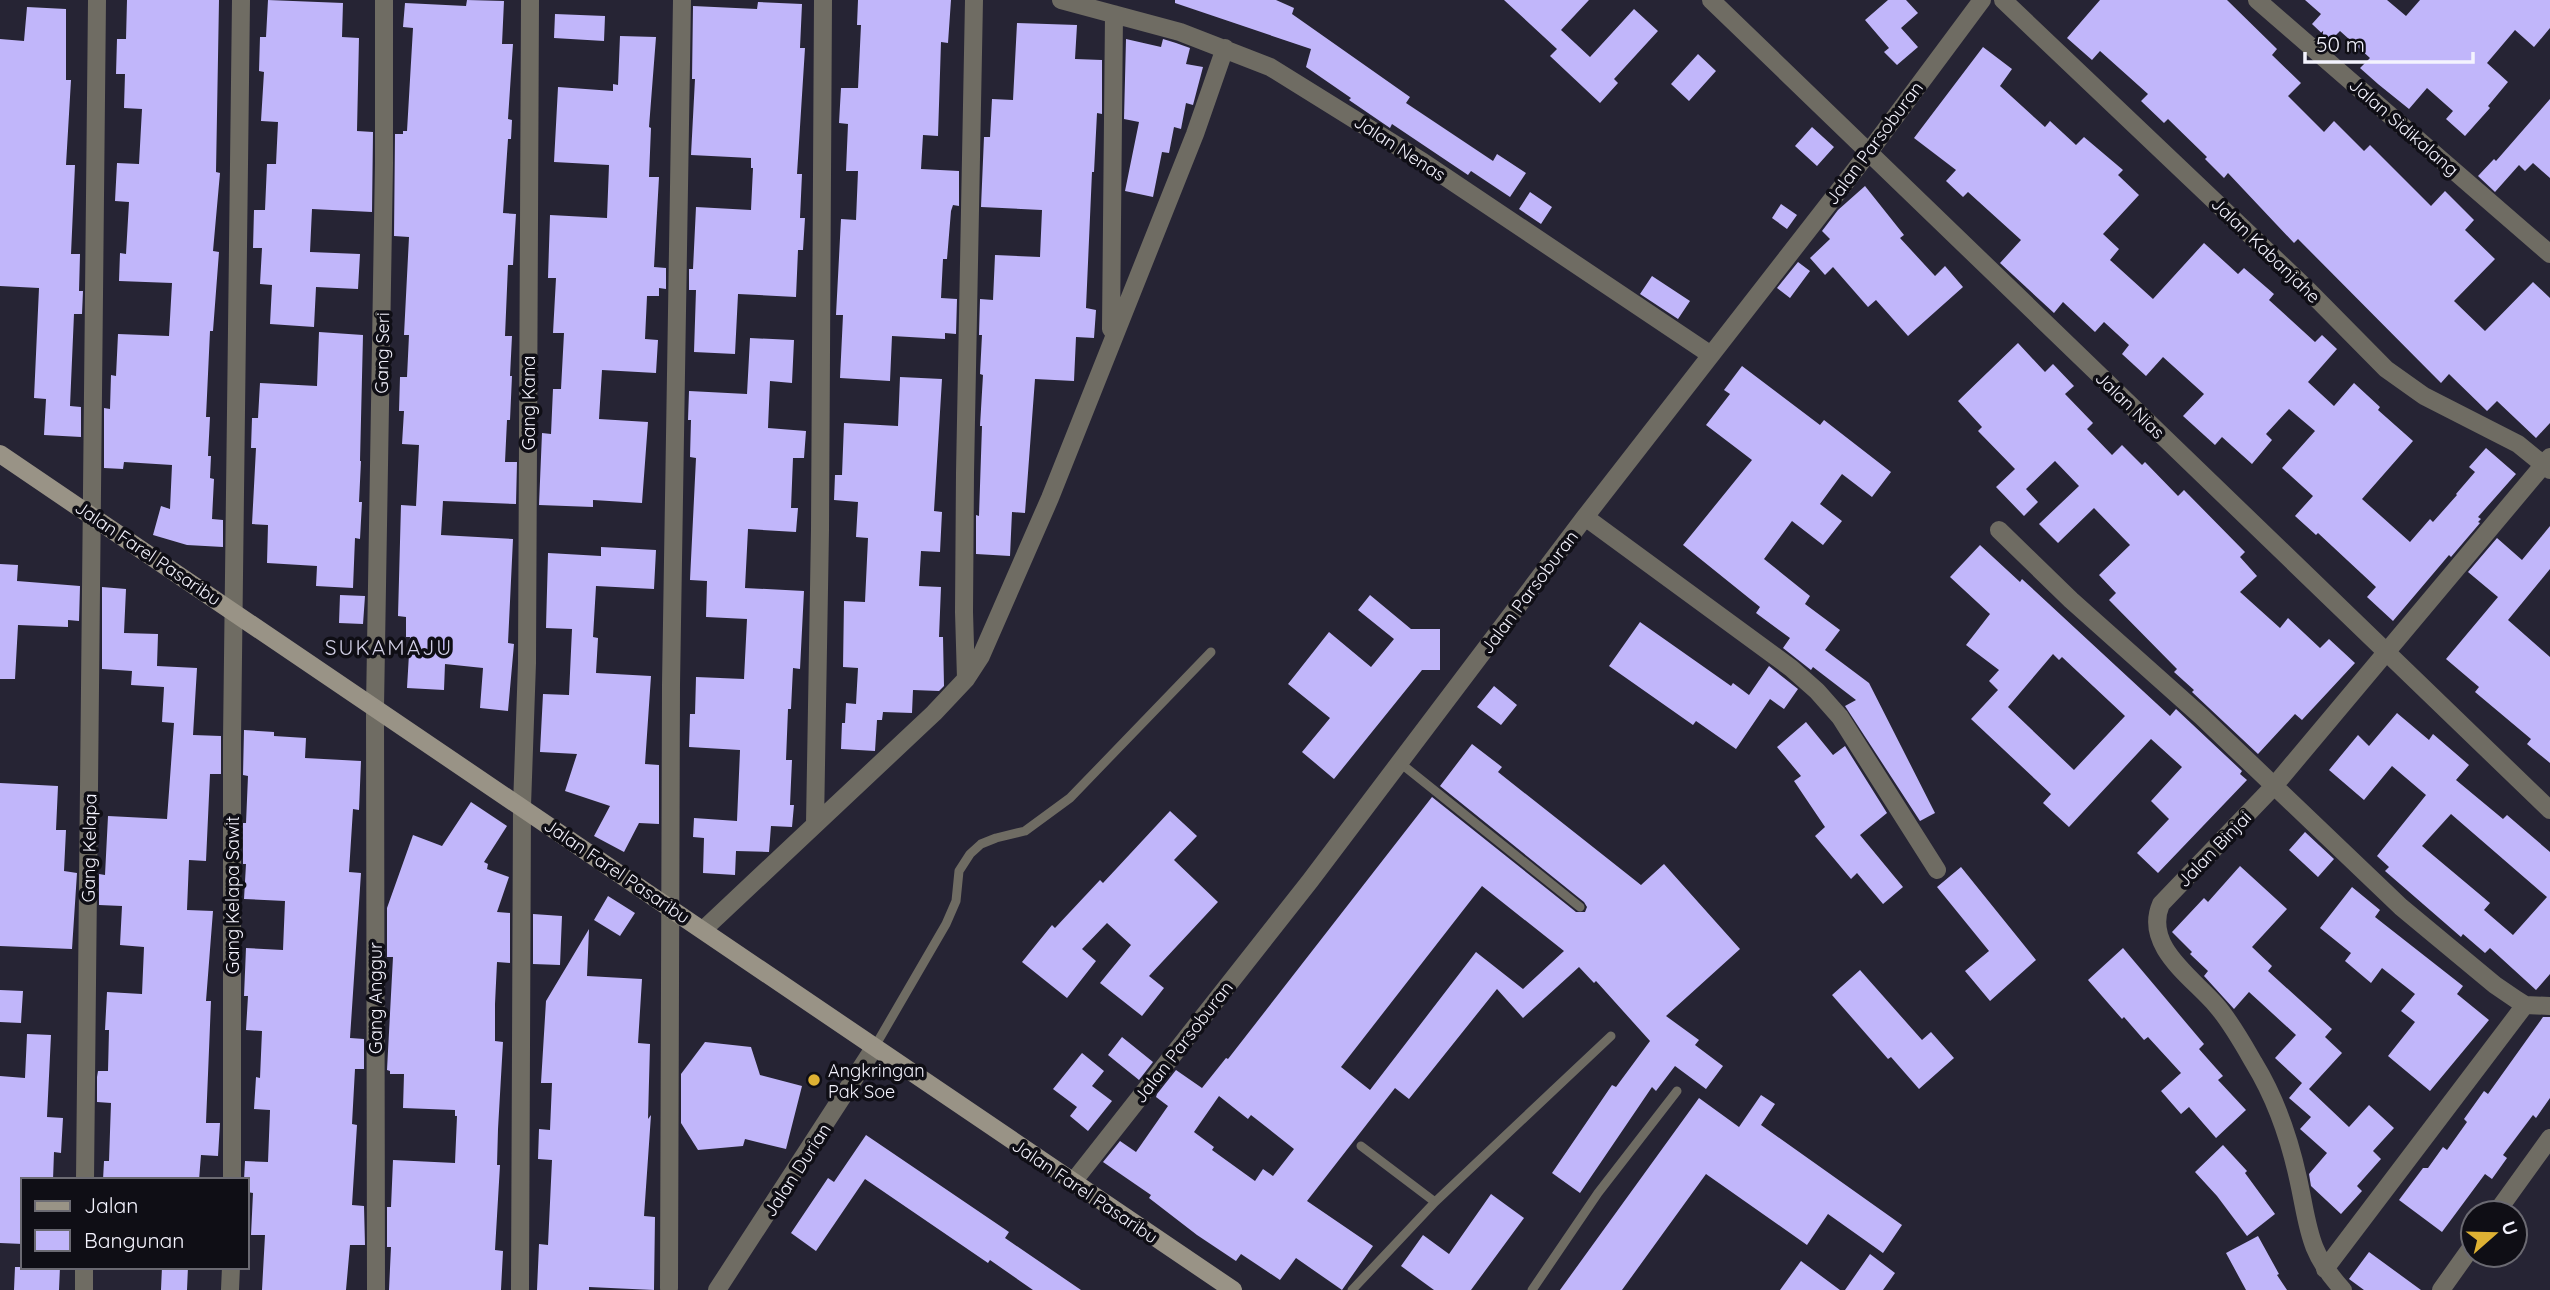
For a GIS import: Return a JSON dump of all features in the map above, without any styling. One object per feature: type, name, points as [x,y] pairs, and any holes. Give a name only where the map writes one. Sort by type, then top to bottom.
[{"type":"street","name":"Gang Kelapa","points":[[85,1178],[97,0]]},
{"type":"street","name":"Gang Kelapa Sawit","points":[[232,1178],[233,610],[241,0]]},
{"type":"street","name":"Gang Seri","points":[[375,707],[384,0]]},
{"type":"street","name":"Gang Kana","points":[[520,1290],[530,0]]},
{"type":"street","points":[[669,1289],[676,287],[682,0]]},
{"type":"street","points":[[815,824],[820,530],[823,0]]},
{"type":"street","points":[[966,679],[965,487],[974,0]]},
{"type":"street","name":"Jalan Nenas","points":[[1061,0],[1180,32],[1270,67],[1423,162],[1711,355]]},
{"type":"street","name":"Jalan Nias","points":[[1711,0],[2550,810]]},
{"type":"street","name":"Jalan Parsoburan","points":[[1073,1182],[1310,881],[1585,517],[1869,152],[1982,0]]},
{"type":"street","name":"Jalan Kabanjahe","points":[[2003,0],[2296,278],[2386,369],[2424,396],[2518,444],[2548,464]]},
{"type":"street","name":"Jalan Sidikalang","points":[[2257,0],[2550,254]]},
{"type":"street","points":[[1111,341],[1114,15]]},
{"type":"street","points":[[703,930],[934,713],[966,679],[981,656],[1050,498],[1195,134],[1225,48]]},
{"type":"street","name":"Jalan Farel Pasaribu","points":[[0,454],[1233,1290]]},
{"type":"street","name":"Jalan Binjai","points":[[2343,1290],[2318,1259],[2284,1125],[2272,1092],[2218,1006],[2171,957],[2157,928],[2156,915],[2161,904],[2274,786],[2548,464]]},
{"type":"street","points":[[1585,517],[1791,668],[1817,691],[1840,717],[1937,870]]},
{"type":"street","points":[[1998,530],[2071,600],[2201,716],[2401,907],[2495,985],[2525,1005],[2550,1006]]},
{"type":"street","name":"Gang Anggur","points":[[375,707],[376,1290]]},
{"type":"street","points":[[2325,1269],[2525,1005]]},
{"type":"street","name":"Jalan Durian","points":[[717,1290],[874,1048]]},
{"type":"street","points":[[2506,1199],[2550,1138]]},
{"type":"street","points":[[2441,1290],[2459,1265]]},
{"type":"street","points":[[84,1269],[84,1290]]},
{"type":"street","points":[[230,1290],[231,1269]]},
{"type":"lane","points":[[874,1048],[946,924],[956,901],[959,871],[970,854],[996,838],[1025,831],[1070,798],[1211,652]]},
{"type":"lane","points":[[1399,762],[1580,907]]},
{"type":"lane","points":[[1352,1290],[1435,1202],[1611,1036]]},
{"type":"lane","points":[[1532,1290],[1598,1193],[1677,1091]]},
{"type":"lane","points":[[1361,1146],[1435,1202]]},
{"type":"building","points":[[127,0],[219,0],[216,172],[220,173],[213,251],[219,252],[213,331],[210,331],[206,417],[210,417],[208,456],[211,456],[210,478],[214,479],[212,519],[223,520],[223,547],[187,545],[153,535],[161,506],[170,509],[172,465],[124,462],[123,469],[104,468],[104,408],[110,409],[111,375],[116,376],[118,334],[169,336],[172,283],[119,281],[120,253],[126,254],[129,202],[115,201],[117,163],[139,164],[142,109],[124,108],[125,74],[116,74],[117,39],[126,39]]},
{"type":"building","points":[[268,0],[343,3],[342,37],[359,38],[357,131],[373,132],[372,212],[312,209],[310,252],[360,254],[358,289],[316,287],[314,327],[270,324],[272,285],[260,284],[262,248],[253,248],[254,210],[265,210],[267,164],[276,164],[278,122],[261,121],[264,72],[259,71],[260,37],[266,37]]},
{"type":"building","points":[[467,0],[504,1],[502,44],[513,44],[508,119],[512,120],[511,139],[508,139],[503,213],[516,214],[513,265],[508,265],[505,336],[512,336],[512,376],[505,462],[517,462],[516,504],[443,501],[441,535],[513,539],[508,643],[514,644],[508,711],[480,708],[483,668],[445,664],[444,690],[407,688],[410,637],[406,637],[406,617],[398,616],[401,505],[416,506],[419,445],[402,444],[404,411],[399,411],[400,377],[407,377],[409,335],[404,335],[409,237],[394,236],[395,134],[407,131],[413,28],[403,27],[405,3],[466,6]]},
{"type":"building","points":[[858,0],[951,0],[948,43],[941,42],[938,136],[923,135],[921,169],[959,171],[959,206],[953,205],[951,211],[947,259],[943,259],[941,298],[957,299],[956,334],[945,333],[945,339],[892,336],[890,381],[840,378],[843,315],[836,315],[841,219],[856,220],[858,171],[846,171],[848,124],[839,123],[841,88],[858,88],[861,25],[857,25]]},
{"type":"building","points":[[1175,0],[1276,0],[1294,8],[1292,14],[1410,97],[1406,103],[1493,161],[1497,154],[1526,173],[1510,197],[1471,171],[1468,175],[1392,124],[1390,128],[1349,100],[1351,98],[1306,67],[1311,49],[1175,3]]},
{"type":"building","points":[[1504,0],[1589,0],[1561,30],[1590,57],[1634,9],[1658,31],[1614,79],[1618,83],[1600,103],[1550,56],[1557,49]]},
{"type":"building","points":[[1888,0],[1906,0],[1918,13],[1901,28],[1918,47],[1897,65],[1884,52],[1889,48],[1865,20]]},
{"type":"building","points":[[2100,0],[2227,0],[2277,49],[2272,55],[2301,83],[2288,96],[2324,132],[2334,121],[2364,151],[2370,145],[2431,206],[2445,191],[2474,220],[2465,230],[2495,259],[2454,301],[2485,331],[2533,282],[2550,298],[2550,423],[2536,438],[2497,401],[2487,411],[2449,374],[2441,383],[2298,239],[2294,243],[2228,173],[2224,178],[2205,159],[2207,157],[2168,119],[2164,123],[2141,101],[2148,94],[2100,51],[2092,60],[2067,38]]},
{"type":"building","points":[[2305,0],[2387,0],[2406,16],[2420,0],[2550,0],[2550,28],[2534,47],[2515,30],[2487,63],[2508,82],[2488,106],[2490,108],[2465,136],[2446,119],[2453,111],[2427,88],[2409,109],[2378,84],[2360,68],[2370,58],[2340,31],[2330,41],[2312,24],[2321,14]]},
{"type":"building","points":[[758,2],[802,4],[800,48],[805,48],[797,174],[802,174],[800,218],[805,218],[803,250],[798,250],[796,297],[738,294],[735,354],[694,352],[696,290],[689,290],[689,269],[693,269],[696,207],[751,210],[753,168],[751,158],[691,155],[695,79],[692,79],[693,6],[757,9]]},
{"type":"building","points":[[27,7],[66,9],[66,80],[71,80],[66,165],[75,165],[71,254],[80,254],[79,291],[83,291],[82,314],[74,314],[70,406],[81,407],[81,437],[44,435],[46,399],[34,398],[39,288],[0,286],[0,39],[24,41]]},
{"type":"building","points":[[555,14],[605,16],[604,41],[554,38]]},
{"type":"building","points":[[1017,23],[1077,25],[1075,59],[1102,60],[1102,114],[1097,113],[1092,172],[1086,308],[1096,310],[1094,338],[1076,337],[1074,381],[1035,379],[1025,513],[1012,512],[1010,556],[976,554],[976,515],[979,516],[983,375],[980,374],[980,299],[993,300],[995,255],[1040,257],[1042,210],[981,207],[984,137],[990,137],[992,99],[1013,100]]},
{"type":"building","points":[[620,36],[656,37],[649,127],[649,177],[659,177],[654,267],[666,268],[666,289],[659,288],[659,296],[647,296],[645,339],[658,340],[656,373],[602,370],[599,419],[648,422],[642,503],[593,500],[593,507],[539,505],[542,433],[551,434],[553,389],[561,389],[564,333],[553,333],[556,278],[548,278],[550,215],[607,218],[609,165],[554,162],[558,87],[613,91],[613,84],[618,85]]},
{"type":"building","points":[[1126,39],[1161,47],[1163,39],[1190,48],[1186,64],[1203,67],[1193,105],[1186,103],[1181,129],[1174,127],[1169,153],[1162,152],[1153,197],[1125,191],[1139,122],[1124,119]]},
{"type":"building","points":[[1983,47],[2012,69],[2000,86],[2045,127],[2050,121],[2076,145],[2084,137],[2123,170],[2118,175],[2139,195],[2103,234],[2119,249],[2110,260],[2153,299],[2204,243],[2238,274],[2244,268],[2274,294],[2269,300],[2315,342],[2322,335],[2337,349],[2308,382],[2334,406],[2354,383],[2380,407],[2378,410],[2413,441],[2362,499],[2410,542],[2430,519],[2433,522],[2457,495],[2475,472],[2469,467],[2486,448],[2516,474],[2478,517],[2481,519],[2478,522],[2480,523],[2393,621],[2367,597],[2376,587],[2318,533],[2316,535],[2295,516],[2313,496],[2282,468],[2315,431],[2289,409],[2266,434],[2272,440],[2252,464],[2222,437],[2215,445],[2183,416],[2204,394],[2163,357],[2146,376],[2122,354],[2129,345],[2104,322],[2095,332],[2063,302],[2054,313],[2000,263],[2021,240],[1968,192],[1963,197],[1946,181],[1956,170],[1914,138]]},
{"type":"building","points":[[1698,54],[1716,71],[1689,101],[1671,84]]},
{"type":"building","points":[[2550,99],[2550,178],[2533,163],[2525,171],[2519,165],[2495,192],[2478,176],[2494,159],[2496,161]]},
{"type":"building","points":[[1812,127],[1834,147],[1817,166],[1795,146]]},
{"type":"building","points":[[1865,186],[1904,235],[1900,238],[1935,276],[1945,266],[1963,287],[1908,336],[1876,300],[1868,307],[1833,267],[1825,275],[1810,258],[1830,239],[1822,231],[1838,210]]},
{"type":"building","points":[[1530,192],[1552,207],[1541,224],[1519,209]]},
{"type":"building","points":[[1781,204],[1797,215],[1787,229],[1772,218]]},
{"type":"building","points":[[1798,262],[1810,271],[1790,298],[1777,288]]},
{"type":"building","points":[[1652,276],[1690,301],[1678,319],[1640,294]]},
{"type":"building","points":[[319,332],[363,335],[359,502],[362,502],[360,539],[355,538],[353,588],[316,586],[317,566],[267,563],[268,525],[252,524],[256,448],[251,448],[252,418],[258,418],[260,383],[317,386]]},
{"type":"building","points":[[750,338],[794,340],[792,383],[770,381],[768,428],[806,431],[804,458],[793,458],[791,508],[798,508],[796,532],[748,529],[745,588],[804,591],[800,669],[793,668],[791,709],[788,709],[786,760],[792,760],[792,827],[771,826],[769,852],[736,851],[735,875],[703,873],[704,838],[693,837],[694,818],[737,821],[740,750],[689,747],[690,714],[695,714],[696,677],[744,679],[747,619],[706,617],[707,581],[690,580],[696,458],[690,457],[691,420],[688,420],[689,391],[747,394]]},
{"type":"building","points":[[2018,343],[2045,372],[2053,364],[2074,386],[2065,394],[2093,423],[2087,429],[2112,455],[2122,445],[2142,465],[2145,462],[2178,496],[2184,490],[2245,552],[2240,557],[2257,576],[2240,592],[2280,628],[2288,618],[2320,648],[2329,639],[2355,663],[2302,720],[2295,714],[2258,754],[2192,692],[2194,690],[2174,672],[2177,669],[2109,600],[2116,593],[2099,575],[2130,545],[2094,508],[2058,543],[2039,524],[2079,486],[2055,461],[2026,489],[2038,502],[2024,516],[1996,487],[2015,469],[1978,431],[1982,427],[1958,401]]},
{"type":"building","points":[[1742,366],[1820,425],[1824,420],[1891,472],[1872,497],[1842,474],[1820,504],[1842,521],[1823,545],[1792,521],[1764,559],[1810,596],[1805,604],[1840,630],[1825,650],[1869,683],[1935,813],[1920,821],[1845,706],[1856,700],[1783,648],[1790,638],[1756,613],[1760,607],[1683,545],[1752,460],[1706,425],[1730,394],[1724,390]]},
{"type":"building","points":[[900,377],[942,379],[934,511],[942,512],[940,552],[921,551],[919,586],[941,587],[939,637],[943,637],[944,686],[939,691],[913,690],[912,713],[883,712],[882,720],[877,720],[875,751],[841,749],[846,703],[856,704],[858,668],[843,667],[844,601],[865,602],[868,538],[856,537],[858,502],[834,500],[835,475],[842,475],[844,423],[898,426]]},
{"type":"building","points":[[2550,526],[2550,569],[2508,620],[2550,657],[2550,763],[2527,744],[2531,739],[2475,692],[2479,687],[2446,659],[2498,597],[2468,572],[2497,538],[2522,560]]},
{"type":"building","points":[[1980,545],[2020,582],[2022,579],[2170,716],[2176,709],[2242,771],[2240,774],[2247,780],[2158,873],[2137,853],[2169,819],[2151,801],[2182,767],[2151,739],[2069,827],[2043,803],[2051,794],[1971,719],[1998,690],[1989,681],[1999,670],[1966,645],[1990,614],[1950,577]],"holes":[[[2053,654],[2059,660],[2062,657],[2125,716],[2074,770],[2008,707]]]},
{"type":"building","points":[[601,547],[656,550],[654,589],[596,586],[593,637],[598,638],[596,673],[651,676],[645,764],[659,765],[659,824],[639,823],[624,852],[594,836],[610,806],[565,791],[577,754],[540,752],[543,694],[569,695],[572,629],[546,628],[548,553],[601,556]]},
{"type":"building","points":[[0,564],[18,565],[17,581],[80,586],[79,621],[68,620],[68,627],[18,625],[15,679],[0,679]]},
{"type":"building","points":[[102,587],[126,589],[124,633],[158,634],[157,666],[197,668],[193,735],[221,736],[221,774],[210,774],[206,861],[189,860],[187,910],[213,911],[206,1001],[211,1001],[206,1123],[220,1123],[218,1156],[201,1155],[199,1178],[103,1178],[104,1161],[109,1161],[111,1103],[97,1102],[97,1077],[98,1071],[108,1071],[109,1030],[105,1030],[107,992],[142,994],[144,947],[120,945],[122,906],[99,905],[99,874],[105,875],[108,816],[167,819],[174,723],[162,722],[164,687],[131,685],[132,671],[102,669]]},
{"type":"building","points":[[340,595],[365,596],[363,624],[339,623]]},
{"type":"building","points":[[1370,595],[1411,629],[1440,629],[1440,670],[1422,670],[1334,779],[1302,752],[1330,718],[1288,684],[1329,632],[1371,667],[1394,639],[1358,610]]},
{"type":"building","points":[[1640,622],[1731,686],[1733,683],[1749,695],[1769,666],[1798,689],[1784,709],[1770,699],[1736,749],[1696,721],[1693,725],[1609,666]]},
{"type":"building","points":[[1494,686],[1517,705],[1501,725],[1477,707]]},
{"type":"building","points":[[2397,713],[2429,740],[2433,734],[2469,765],[2456,780],[2503,819],[2507,815],[2550,852],[2550,974],[2536,990],[2490,948],[2485,953],[2463,934],[2461,937],[2385,871],[2389,867],[2377,856],[2426,795],[2392,766],[2364,800],[2329,770],[2358,735],[2369,746]],"holes":[[[2451,814],[2547,897],[2513,935],[2484,910],[2490,903],[2422,846]]]},
{"type":"building","points":[[1806,722],[1833,755],[1845,746],[1887,813],[1860,835],[1903,887],[1883,904],[1857,873],[1851,879],[1815,836],[1825,827],[1794,781],[1801,776],[1777,747]]},
{"type":"building","points":[[244,730],[274,732],[274,736],[306,738],[305,758],[361,761],[359,810],[353,809],[349,872],[361,873],[350,1038],[364,1039],[364,1069],[355,1069],[352,1124],[357,1125],[352,1205],[364,1206],[365,1245],[350,1245],[346,1290],[262,1290],[265,1235],[251,1235],[253,1193],[248,1192],[248,1178],[244,1178],[245,1161],[268,1162],[270,1110],[254,1109],[256,1077],[260,1078],[262,1031],[246,1030],[246,948],[283,950],[285,901],[244,899],[246,864],[243,864],[243,823],[246,823],[248,776],[243,775]]},
{"type":"building","points":[[1472,744],[1502,767],[1498,772],[1641,885],[1664,864],[1740,949],[1666,1016],[1699,1040],[1695,1045],[1723,1066],[1706,1089],[1675,1066],[1656,1091],[1652,1087],[1580,1193],[1552,1173],[1612,1085],[1616,1087],[1650,1041],[1596,981],[1594,983],[1579,967],[1523,1018],[1497,989],[1409,1099],[1395,1088],[1307,1201],[1373,1246],[1342,1290],[1296,1258],[1280,1280],[1241,1254],[1236,1261],[1197,1235],[1149,1198],[1151,1195],[1103,1162],[1120,1141],[1136,1152],[1168,1106],[1156,1097],[1176,1070],[1202,1088],[1226,1058],[1228,1059],[1432,797],[1576,912],[1585,912],[1587,907],[1584,902],[1440,786]],"holes":[[[1482,886],[1564,951],[1523,989],[1476,952],[1370,1090],[1341,1067]],[[1219,1096],[1248,1119],[1251,1115],[1294,1149],[1273,1176],[1263,1169],[1255,1181],[1212,1150],[1214,1147],[1194,1132]]]},
{"type":"building","points":[[0,783],[58,786],[56,830],[66,830],[64,871],[77,873],[72,949],[0,946]]},
{"type":"building","points":[[471,802],[507,826],[484,862],[488,864],[487,869],[509,877],[497,912],[510,913],[510,963],[497,962],[495,1004],[495,1041],[503,1042],[495,1250],[503,1251],[501,1290],[389,1290],[391,1247],[387,1247],[387,1207],[391,1207],[393,1160],[455,1163],[457,1116],[455,1110],[403,1108],[404,1074],[390,1074],[387,1070],[393,957],[387,957],[387,908],[413,835],[442,846]]},
{"type":"building","points":[[1170,811],[1197,836],[1174,860],[1218,902],[1149,976],[1164,988],[1142,1016],[1100,983],[1131,945],[1107,923],[1082,949],[1096,961],[1067,998],[1022,962],[1052,925],[1055,928],[1100,880],[1103,883]]},
{"type":"building","points":[[2305,832],[2334,859],[2318,877],[2289,850]]},
{"type":"building","points":[[2240,866],[2287,909],[2252,947],[2272,966],[2268,971],[2332,1029],[2325,1037],[2342,1053],[2309,1089],[2349,1127],[2369,1105],[2394,1128],[2373,1151],[2381,1159],[2357,1186],[2362,1191],[2341,1214],[2311,1186],[2309,1174],[2327,1153],[2300,1129],[2311,1117],[2289,1098],[2302,1083],[2275,1058],[2296,1035],[2249,992],[2234,1009],[2204,976],[2208,971],[2172,932],[2204,898],[2208,902]]},
{"type":"building","points":[[1961,867],[2036,960],[1990,1001],[1965,971],[1989,951],[1937,887]]},
{"type":"building","points":[[2352,887],[2380,910],[2375,917],[2463,986],[2457,994],[2489,1020],[2430,1091],[2388,1056],[2415,1022],[2401,1011],[2415,994],[2382,968],[2371,983],[2345,961],[2351,953],[2320,928]]},
{"type":"building","points":[[608,896],[635,913],[620,936],[594,920]]},
{"type":"building","points":[[533,914],[562,916],[560,965],[533,964]]},
{"type":"building","points":[[589,929],[587,976],[642,979],[638,1043],[650,1044],[648,1119],[651,1115],[644,1216],[655,1217],[654,1290],[589,1287],[589,1290],[537,1290],[539,1244],[548,1245],[552,1160],[538,1159],[539,1129],[550,1130],[552,1083],[541,1083],[546,1001]]},
{"type":"building","points":[[2123,948],[2204,1044],[2199,1049],[2223,1076],[2218,1080],[2246,1110],[2216,1138],[2189,1107],[2181,1114],[2161,1091],[2181,1073],[2148,1037],[2144,1040],[2124,1017],[2122,1019],[2088,980]]},
{"type":"building","points":[[1860,970],[1922,1040],[1931,1032],[1954,1058],[1919,1089],[1891,1057],[1888,1059],[1832,995]]},
{"type":"building","points":[[0,990],[23,991],[21,1023],[0,1022]]},
{"type":"building","points":[[2543,1017],[2550,1017],[2550,1098],[2536,1118],[2533,1115],[2503,1155],[2507,1158],[2492,1179],[2485,1174],[2466,1199],[2459,1199],[2459,1209],[2442,1232],[2399,1200],[2443,1147],[2447,1150],[2484,1091],[2488,1094]]},
{"type":"building","points":[[27,1034],[51,1035],[47,1117],[63,1118],[61,1153],[54,1152],[53,1178],[21,1178],[21,1244],[0,1243],[0,1076],[25,1078]]},
{"type":"building","points":[[1122,1037],[1153,1062],[1139,1080],[1108,1055]]},
{"type":"building","points":[[705,1042],[751,1047],[760,1075],[802,1086],[786,1149],[745,1139],[743,1146],[698,1150],[681,1123],[681,1074]]},
{"type":"building","points":[[1082,1053],[1104,1071],[1092,1086],[1112,1101],[1088,1131],[1070,1116],[1077,1107],[1053,1089]]},
{"type":"building","points":[[1761,1095],[1775,1104],[1761,1125],[1902,1225],[1883,1253],[1828,1214],[1807,1245],[1706,1174],[1622,1290],[1560,1290],[1699,1098],[1739,1127]]},
{"type":"building","points":[[866,1135],[1009,1232],[1005,1238],[1081,1290],[1033,1290],[990,1260],[988,1263],[865,1179],[816,1251],[791,1233],[828,1178],[834,1182]]},
{"type":"building","points":[[2223,1145],[2247,1171],[2245,1173],[2275,1214],[2247,1236],[2195,1172]]},
{"type":"building","points":[[1491,1194],[1524,1218],[1471,1290],[1434,1290],[1401,1266],[1423,1235],[1449,1254]]},
{"type":"building","points":[[2258,1236],[2287,1290],[2246,1290],[2226,1253]]},
{"type":"building","points":[[2369,1252],[2421,1290],[2364,1290],[2349,1279]]},
{"type":"building","points":[[1870,1254],[1895,1273],[1883,1290],[1845,1290]]},
{"type":"building","points":[[1801,1261],[1840,1290],[1780,1290]]},
{"type":"building","points":[[15,1267],[60,1269],[59,1290],[14,1290]]},
{"type":"building","points":[[162,1269],[188,1269],[187,1290],[161,1290]]},
{"type":"place","name":"Angkringan Pak Soe","points":[[814,1080]]},
{"type":"district","name":"SUKAMAJU","points":[[389,647]]}]
